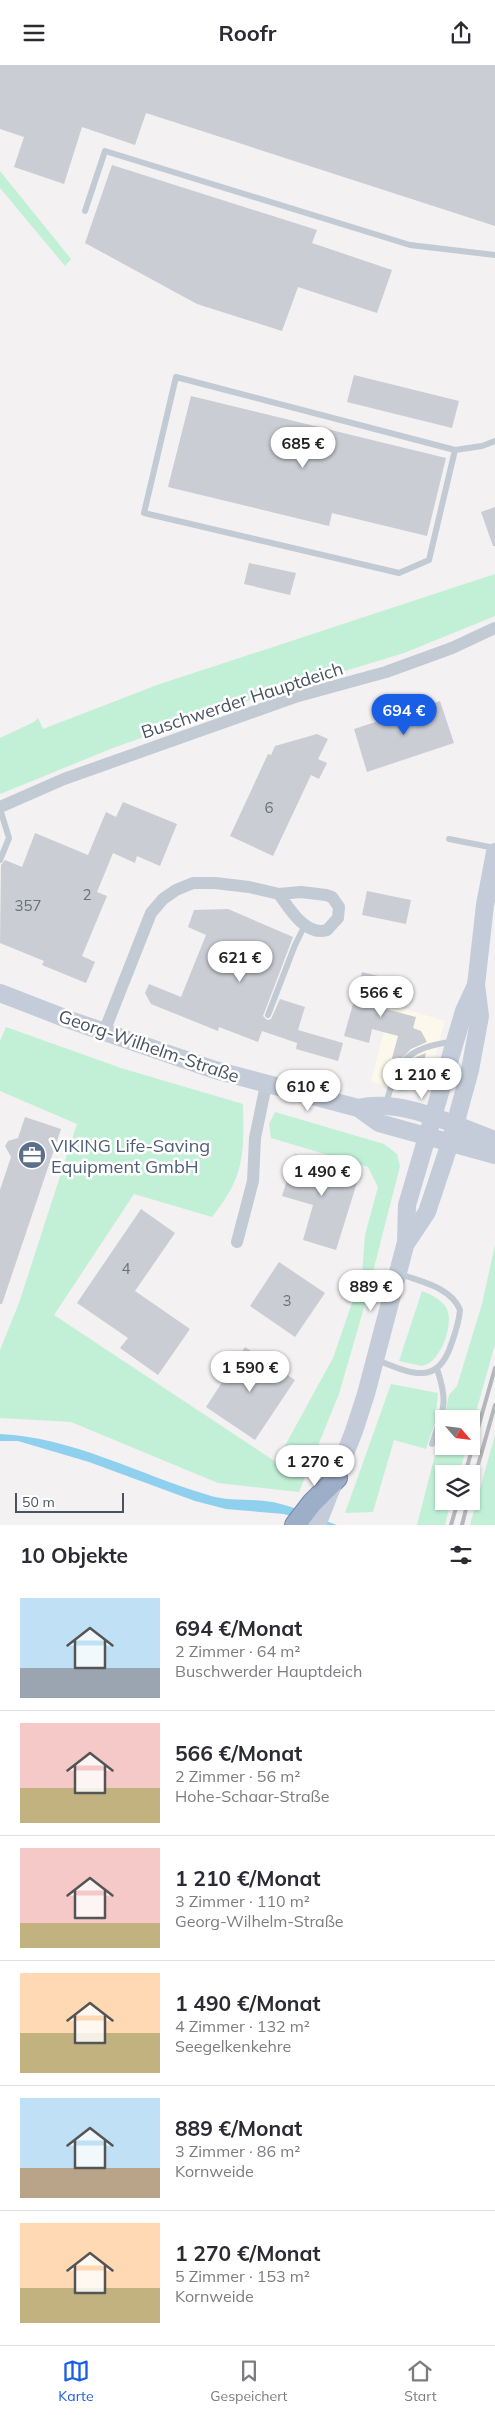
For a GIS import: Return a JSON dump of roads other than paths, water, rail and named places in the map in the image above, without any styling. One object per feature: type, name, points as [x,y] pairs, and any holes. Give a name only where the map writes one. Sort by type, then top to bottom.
[{"type":"highway","points":[[296,1524],[318,1505],[336,1478]]},
{"type":"main road","points":[[336,1478],[354,1431],[376,1359],[406,1242],[408,1205],[464,1011],[476,985],[495,850]]},
{"type":"main road","points":[[406,1242],[427,1211],[450,1143],[470,1070],[480,1016],[476,985]]},
{"type":"main road","name":"Georg-Wilhelm-Straße","points":[[0,993],[104,1032],[266,1085],[358,1108],[379,1123],[495,1155]]},
{"type":"main road","name":"Georg-Wilhelm-Straße","points":[[358,1108],[386,1104],[434,1118],[495,1140]]},
{"type":"main road","points":[[317,1525],[318,1505]]},
{"type":"street","name":"Buschwerder Hauptdeich","points":[[0,808],[64,779],[295,697],[386,672],[452,648],[495,629]]},
{"type":"street","points":[[104,1032],[151,913],[170,894],[193,883],[215,883],[249,887],[279,894],[315,893],[326,895],[336,901],[339,913],[332,927],[320,931],[305,925],[279,894]]},
{"type":"street","points":[[237,1242],[253,1181],[256,1129],[266,1085]]},
{"type":"lane","points":[[85,211],[105,151],[410,245],[495,255]]},
{"type":"lane","points":[[455,449],[429,560],[399,573],[144,513],[176,377],[455,449],[482,446],[495,441]]},
{"type":"lane","points":[[0,808],[10,838],[0,860]]},
{"type":"lane","points":[[449,839],[495,850]]},
{"type":"lane","points":[[268,1015],[295,945],[305,925]]},
{"type":"lane","points":[[386,1104],[397,1069],[403,1060],[418,1049],[431,1044],[456,1042]]},
{"type":"lane","points":[[376,1359],[410,1372],[429,1372],[436,1369],[447,1358],[460,1316],[458,1305],[446,1292],[398,1274]]},
{"type":"lane","points":[[432,1444],[444,1406],[445,1395],[436,1369]]},
{"type":"water","points":[[0,1434],[27,1437],[80,1449],[208,1495],[229,1499],[274,1502],[337,1525],[315,1525],[284,1514],[226,1509],[195,1501],[89,1462],[18,1441],[0,1441]]},
{"type":"railway","points":[[468,1465],[495,1368]]},
{"type":"railway","points":[[478,1465],[495,1405]]},
{"type":"railway","points":[[451,1525],[455,1510]]},
{"type":"railway","points":[[462,1525],[466,1510]]},
{"type":"place","name":"VIKING Life-Saving Equipment GmbH","points":[[32,1155]]}]
